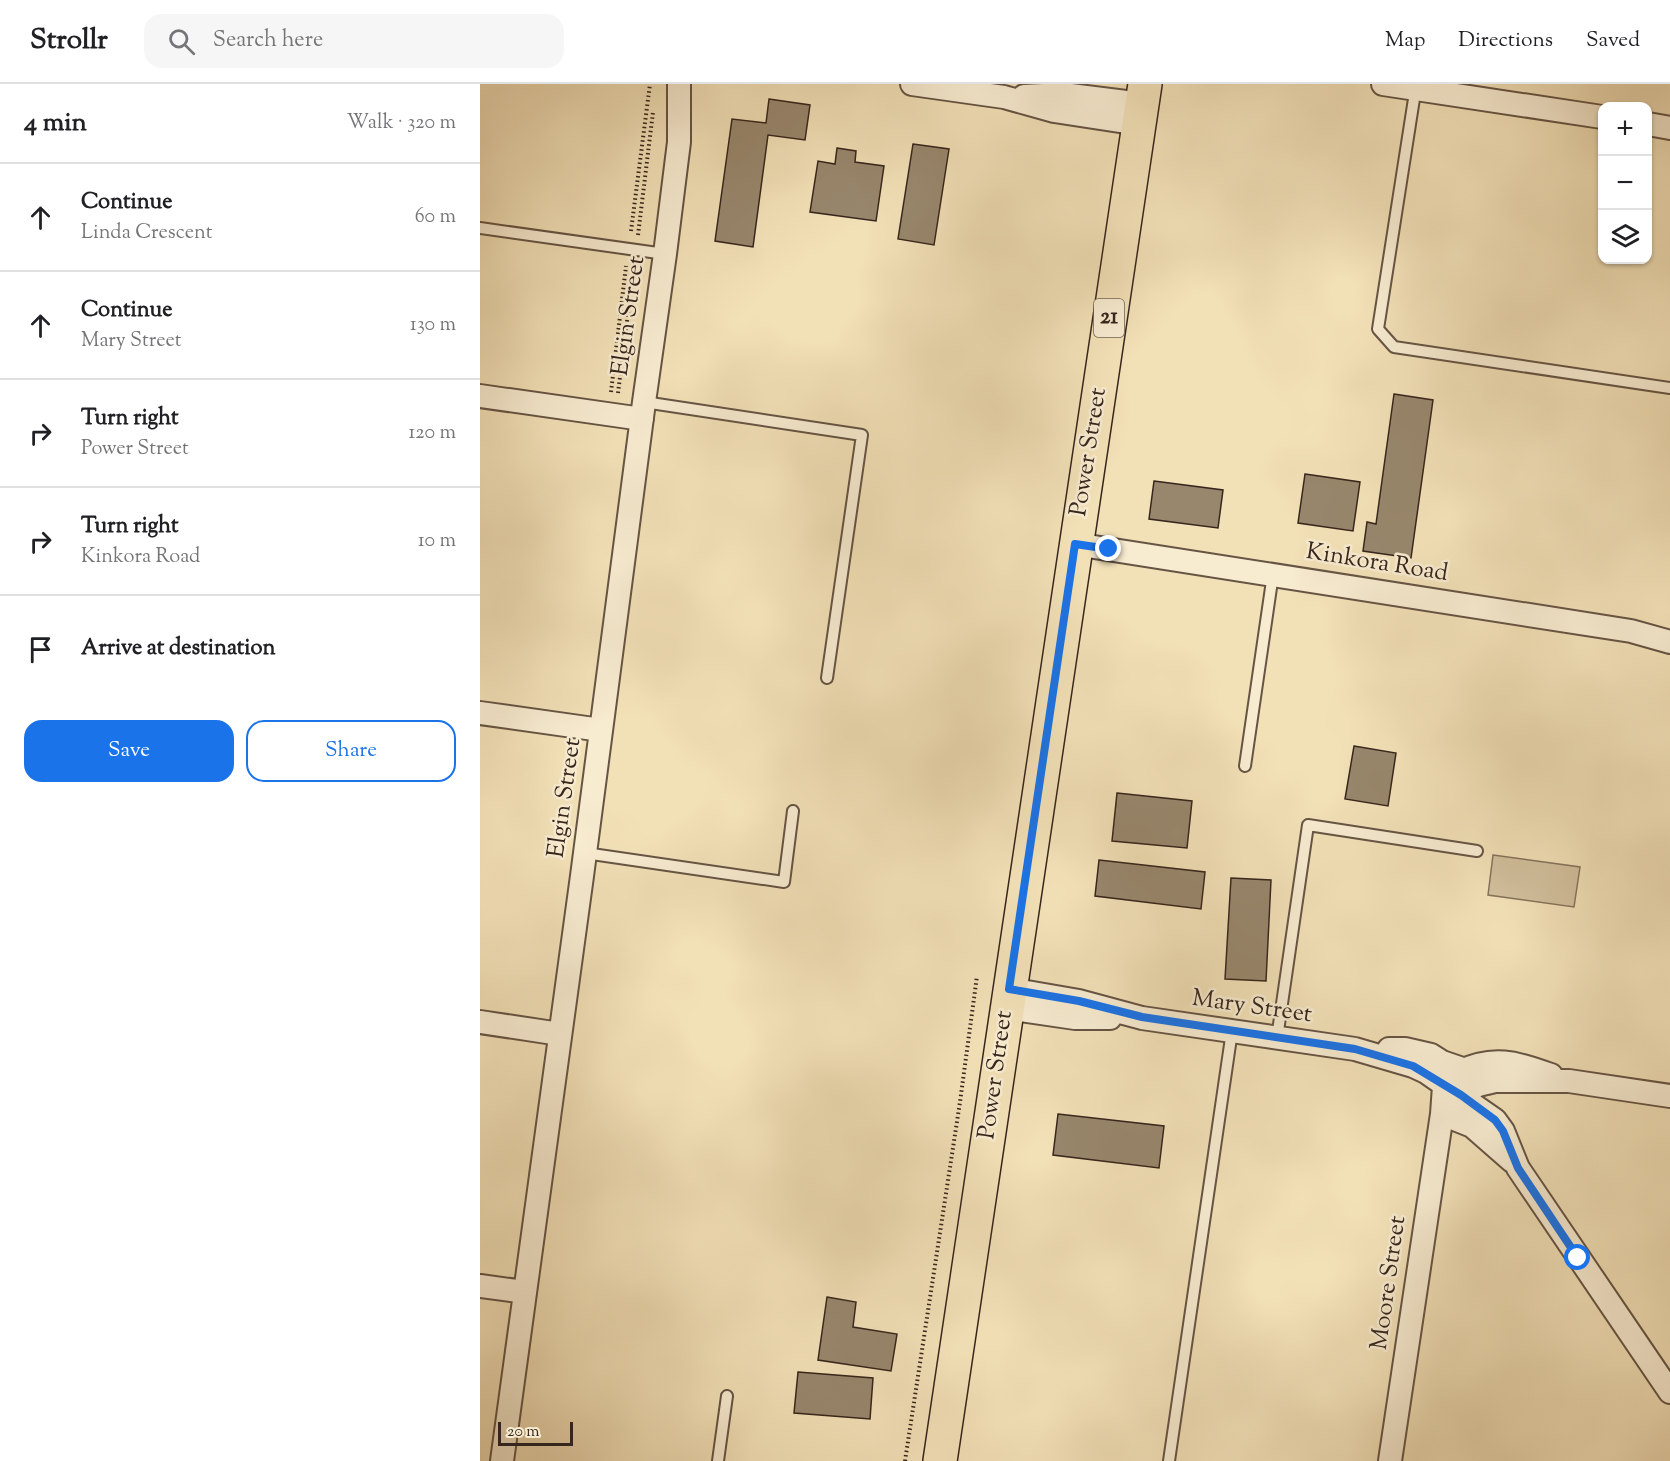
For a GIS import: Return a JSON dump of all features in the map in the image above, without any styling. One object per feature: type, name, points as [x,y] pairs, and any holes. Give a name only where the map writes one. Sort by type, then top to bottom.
[{"type":"main road","name":"Power Street","points":[[940,1461],[1142,104]]},
{"type":"street","name":"Elgin Street","points":[[679,84],[679,142]]},
{"type":"street","name":"Elgin Street","points":[[502,1461],[679,142],[693,84]]},
{"type":"street","points":[[912,84],[1004,97],[1054,111],[1142,104]]},
{"type":"street","points":[[1383,84],[1416,87],[1598,116]]},
{"type":"street","points":[[1652,125],[1670,128]]},
{"type":"street","points":[[480,396],[643,410]]},
{"type":"street","name":"Kinkora Road","points":[[1075,544],[1631,631],[1670,642]]},
{"type":"street","points":[[480,713],[601,730]]},
{"type":"street","name":"Mary Street","points":[[1008,999],[1075,1017],[1142,1017],[1355,1049],[1420,1051],[1442,1062],[1477,1074],[1487,1083]]},
{"type":"street","points":[[480,1022],[560,1034]]},
{"type":"street","name":"Mary Street","points":[[1355,1049],[1413,1066],[1453,1090],[1495,1120],[1503,1131],[1518,1168]]},
{"type":"street","points":[[1569,1081],[1522,1065],[1503,1061],[1485,1062],[1454,1074],[1453,1090],[1494,1081],[1569,1081],[1670,1096]]},
{"type":"street","name":"Moore Street","points":[[1390,1461],[1442,1114],[1453,1090]]},
{"type":"street","points":[[1442,1114],[1472,1125],[1518,1168],[1670,1392]]},
{"type":"street","points":[[480,1286],[525,1292]]},
{"type":"lane","points":[[1416,87],[1378,329],[1394,347],[1670,388]]},
{"type":"lane","points":[[480,228],[665,254]]},
{"type":"lane","points":[[643,410],[862,435],[827,678]]},
{"type":"lane","points":[[1245,766],[1273,574]]},
{"type":"lane","points":[[585,853],[784,882],[793,811]]},
{"type":"lane","points":[[1277,1038],[1308,825],[1477,850]]},
{"type":"lane","points":[[1169,1461],[1232,1031]]},
{"type":"lane","points":[[718,1461],[727,1396]]},
{"type":"path","points":[[904,1461],[960,1102],[977,976]]},
{"type":"shaded area","points":[[1493,855],[1580,867],[1574,907],[1488,895]]},
{"type":"building","points":[[769,99],[810,105],[805,140],[768,135],[753,247],[715,241],[732,119],[766,123]]},
{"type":"building","points":[[913,144],[949,149],[934,245],[898,239]]},
{"type":"building","points":[[837,148],[856,151],[855,162],[884,166],[876,221],[810,212],[818,161],[835,164]]},
{"type":"building","points":[[1394,394],[1433,400],[1411,558],[1363,551],[1367,522],[1376,524]]},
{"type":"building","points":[[1305,474],[1360,482],[1353,531],[1298,523]]},
{"type":"building","points":[[1154,481],[1223,490],[1218,528],[1149,519]]},
{"type":"building","points":[[1354,746],[1396,753],[1388,806],[1345,799]]},
{"type":"building","points":[[1117,793],[1192,801],[1187,848],[1112,841]]},
{"type":"building","points":[[1099,860],[1205,872],[1201,909],[1095,896]]},
{"type":"building","points":[[1231,878],[1271,880],[1266,981],[1225,979]]},
{"type":"building","points":[[1058,1114],[1164,1126],[1159,1168],[1053,1155]]},
{"type":"building","points":[[827,1297],[856,1302],[853,1327],[897,1334],[891,1371],[818,1360]]},
{"type":"building","points":[[798,1372],[873,1378],[870,1419],[794,1413]]},
{"type":"route","points":[[1109,549],[1075,544],[1009,989],[1079,1001],[1142,1017],[1355,1049],[1413,1066],[1461,1095],[1495,1120],[1503,1131],[1518,1168],[1578,1258]]}]
